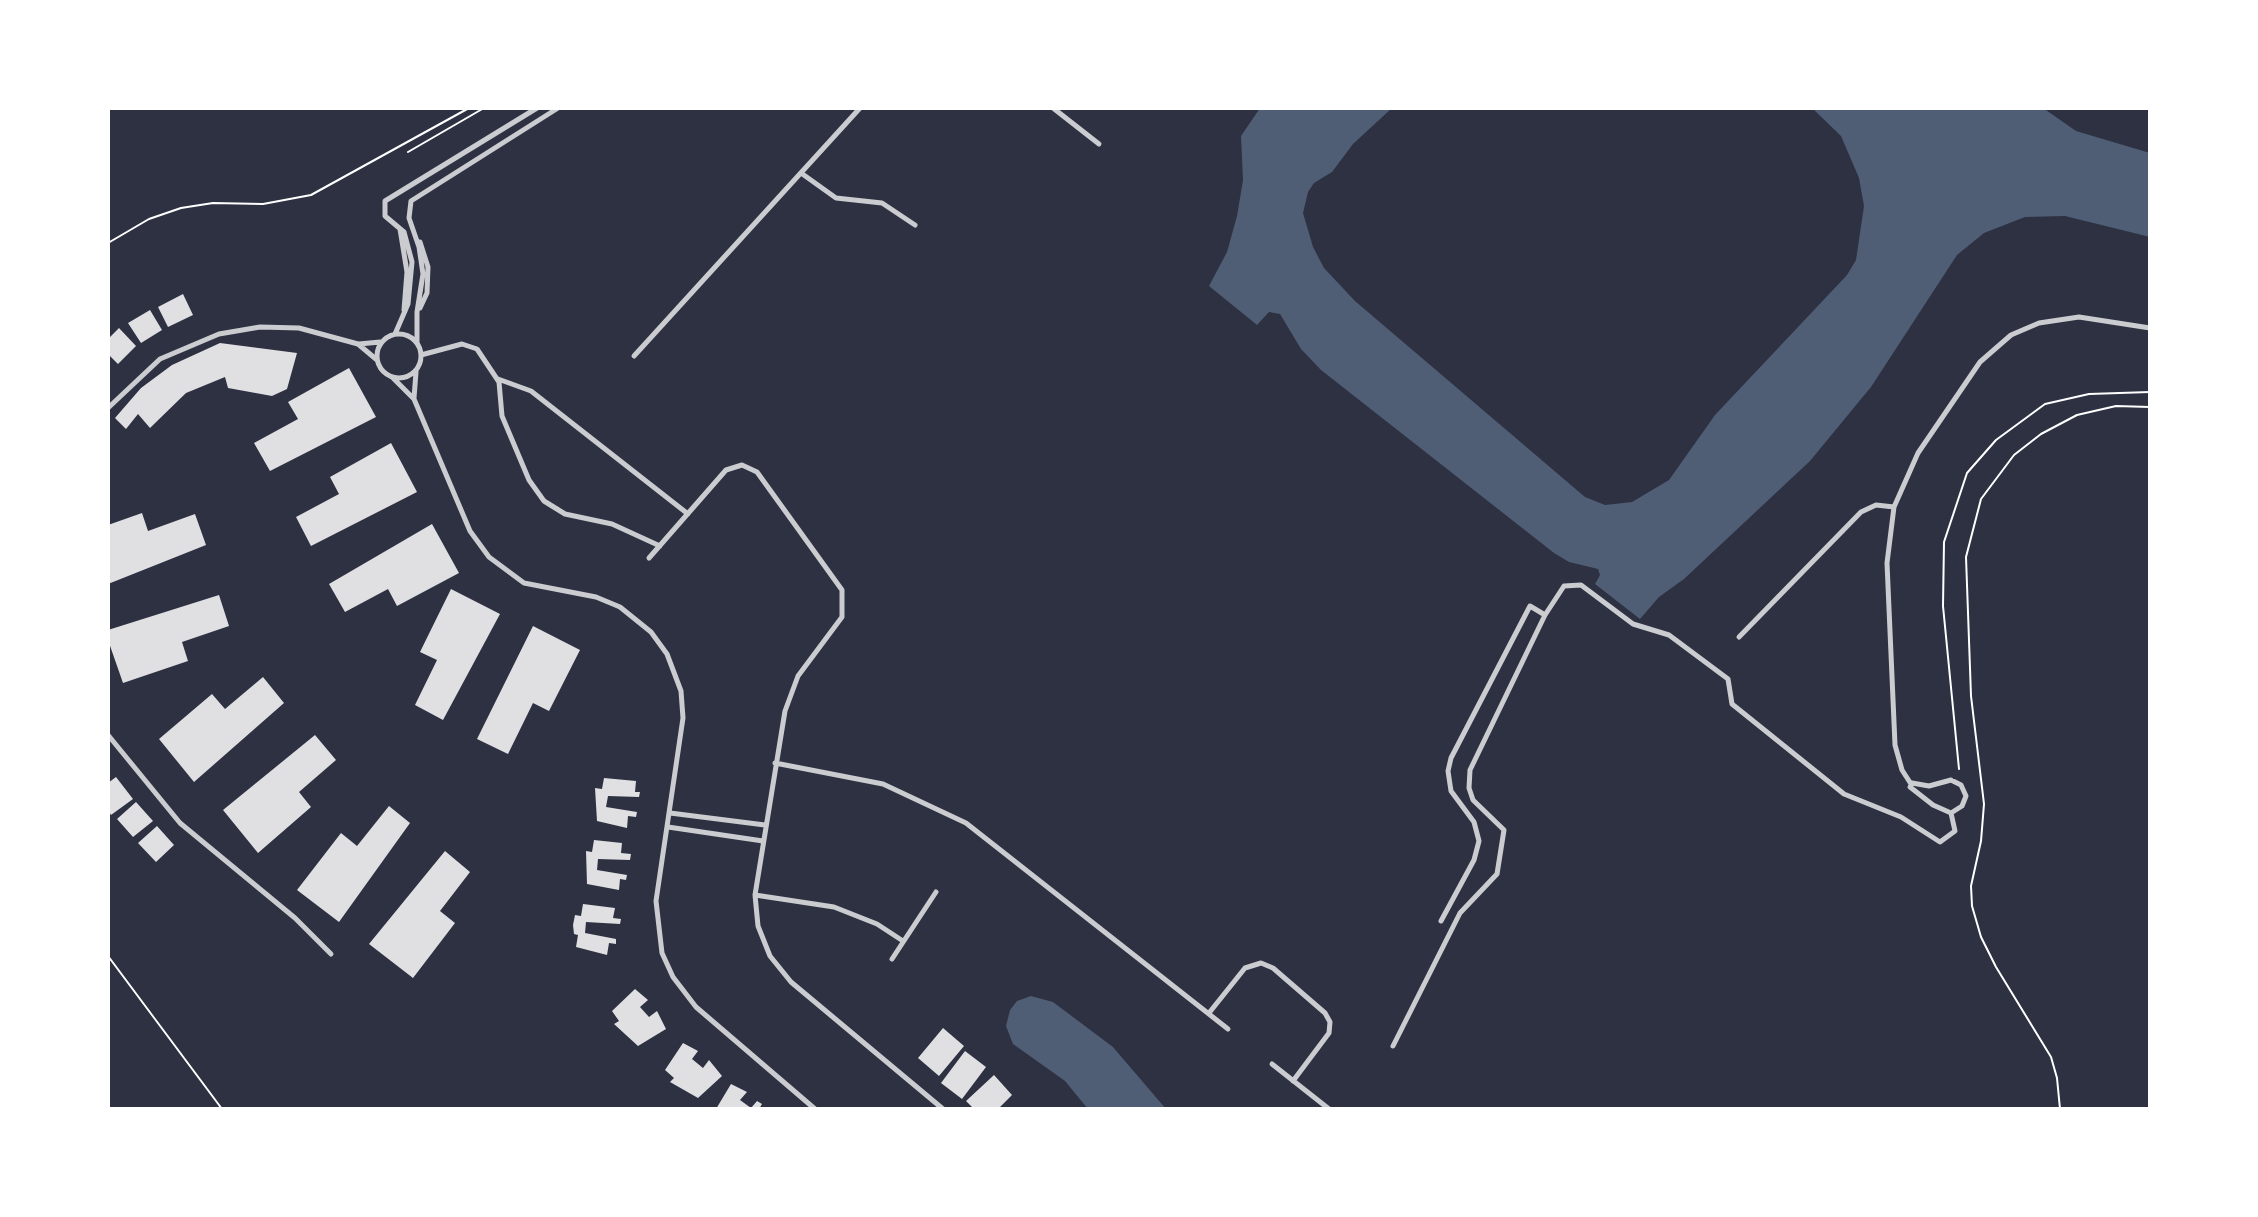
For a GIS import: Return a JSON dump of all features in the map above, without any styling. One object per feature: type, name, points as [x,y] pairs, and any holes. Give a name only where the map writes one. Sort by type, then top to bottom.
[{"type":"street","points":[[108,408],[138,376],[160,359],[219,334],[260,327],[299,328],[358,344],[383,341],[395,334],[405,315],[412,282],[408,242],[400,228],[385,216],[383,207],[387,198],[478,147],[537,108]]},
{"type":"street","points":[[414,399],[416,371],[421,355],[417,343],[417,312],[425,283],[426,254],[409,218],[410,204],[415,196],[558,108]]},
{"type":"street","points":[[634,356],[860,108]]},
{"type":"street","points":[[1053,108],[1099,144]]},
{"type":"street","points":[[801,173],[836,198],[882,203],[915,225]]},
{"type":"street","points":[[400,228],[407,272],[405,315]]},
{"type":"street","points":[[412,282],[425,283]]},
{"type":"street","points":[[1393,1046],[1460,913],[1497,874],[1504,830],[1473,800],[1469,776],[1545,615],[1559,590],[1569,584],[1581,585],[1633,624],[1669,635],[1728,679],[1732,704],[1844,794],[1901,817],[1940,842],[1955,831],[1951,813],[1919,795],[1896,753],[1891,708],[1887,577],[1894,507],[1939,419],[1980,362],[2005,340],[2029,327],[2068,318],[2102,318],[2150,328]]},
{"type":"street","points":[[395,334],[407,335],[417,343]]},
{"type":"street","points":[[377,360],[383,341]]},
{"type":"street","points":[[358,344],[414,399],[470,531],[489,557],[524,583],[596,597],[620,607],[642,623],[667,654],[678,678],[683,718],[655,915],[667,967],[696,1007],[815,1109]]},
{"type":"street","points":[[421,355],[468,344],[479,351],[498,378],[531,391],[688,514]]},
{"type":"street","points":[[393,378],[406,378],[416,371]]},
{"type":"street","points":[[498,378],[501,413],[529,480],[544,501],[565,514],[612,524],[660,546]]},
{"type":"street","points":[[500,397],[514,386]]},
{"type":"street","points":[[649,558],[726,470],[738,465],[750,467],[780,502],[842,590],[842,617],[803,669],[787,700],[755,895],[761,936],[783,974],[943,1109]]},
{"type":"street","points":[[1739,637],[1861,512],[1876,505],[1894,507]]},
{"type":"street","points":[[1441,921],[1474,860],[1479,841],[1474,822],[1451,791],[1448,771],[1451,758],[1530,606],[1545,615]]},
{"type":"street","points":[[108,735],[180,823],[295,918],[331,954]]},
{"type":"street","points":[[775,763],[830,771],[883,784],[966,823],[1228,1029]]},
{"type":"street","points":[[1911,784],[1929,786],[1947,780],[1958,782],[1964,788],[1965,799],[1962,806],[1951,813]]},
{"type":"street","points":[[670,813],[765,825]]},
{"type":"street","points":[[718,834],[720,819]]},
{"type":"street","points":[[668,827],[763,841]]},
{"type":"street","points":[[892,959],[936,892]]},
{"type":"street","points":[[755,895],[834,907],[877,924],[903,941]]},
{"type":"street","points":[[1209,1013],[1248,965],[1261,963],[1273,968],[1325,1013],[1330,1022],[1329,1033],[1293,1081]]},
{"type":"street","points":[[1272,1064],[1329,1109]]},
{"type":"path","points":[[108,243],[149,219],[181,208],[213,203],[263,204],[311,195],[469,108]]},
{"type":"path","points":[[408,152],[484,108]]},
{"type":"path","points":[[1959,769],[1944,620],[1944,542],[1967,473],[1996,440],[2045,404],[2089,394],[2150,392]]},
{"type":"path","points":[[2060,1109],[2051,1057],[1996,967],[1981,937],[1972,906],[1971,886],[1981,841],[1984,804],[1970,683],[1966,557],[1981,499],[2014,455],[2041,434],[2077,415],[2116,406],[2150,407]]},
{"type":"path","points":[[108,956],[222,1109]]},
{"type":"water","points":[[1260,108],[1392,108],[1353,144],[1332,172],[1314,183],[1308,192],[1303,213],[1313,247],[1324,268],[1355,301],[1585,497],[1605,505],[1632,502],[1669,480],[1715,415],[1847,275],[1856,260],[1864,206],[1859,178],[1841,136],[1812,108],[2043,108],[2076,131],[2150,153],[2150,237],[2065,216],[2025,217],[1984,233],[1957,255],[1871,387],[1810,461],[1684,579],[1659,597],[1640,619],[1595,584],[1600,575],[1598,569],[1569,562],[1554,553],[1321,370],[1301,349],[1280,314],[1269,312],[1257,325],[1209,286],[1227,252],[1237,216],[1243,180],[1241,136]]},
{"type":"water","points":[[1031,996],[1053,1002],[1113,1047],[1166,1109],[1088,1109],[1065,1081],[1013,1044],[1006,1026],[1010,1010],[1017,1001]]},
{"type":"building","points":[[183,294],[193,315],[168,327],[158,307]]},
{"type":"building","points":[[150,310],[162,330],[141,343],[128,323]]},
{"type":"building","points":[[119,328],[136,346],[118,364],[108,354],[108,339]]},
{"type":"building","points":[[220,343],[297,353],[287,389],[272,396],[228,388],[225,377],[186,393],[150,428],[138,414],[126,429],[115,418],[141,388],[172,365]]},
{"type":"building","points":[[349,368],[376,417],[270,471],[254,443],[298,419],[288,402]]},
{"type":"building","points":[[391,443],[417,492],[311,546],[296,517],[339,494],[330,477]]},
{"type":"building","points":[[142,513],[148,531],[195,514],[206,545],[108,584],[108,525]]},
{"type":"building","points":[[432,524],[459,573],[397,606],[388,589],[345,612],[329,584]]},
{"type":"building","points":[[451,589],[500,614],[443,720],[415,705],[437,660],[420,652]]},
{"type":"building","points":[[219,595],[229,626],[182,642],[188,661],[123,683],[108,640],[108,630]]},
{"type":"building","points":[[533,626],[580,650],[549,711],[533,703],[508,754],[477,739]]},
{"type":"building","points":[[263,677],[284,703],[194,782],[159,739],[212,694],[225,709]]},
{"type":"building","points":[[315,735],[336,760],[299,792],[311,807],[258,853],[223,810]]},
{"type":"building","points":[[116,777],[133,799],[111,815],[108,810],[108,783]]},
{"type":"building","points":[[604,778],[636,781],[635,792],[640,792],[639,797],[608,796],[606,807],[637,812],[636,817],[628,816],[627,828],[597,821],[595,788],[602,789]]},
{"type":"building","points":[[136,802],[153,821],[133,837],[117,819]]},
{"type":"building","points":[[389,806],[410,823],[339,922],[297,890],[341,833],[357,846]]},
{"type":"building","points":[[157,826],[174,845],[156,862],[138,843]]},
{"type":"building","points":[[594,840],[622,843],[621,853],[631,854],[630,860],[598,859],[597,870],[627,875],[626,880],[620,879],[619,890],[587,884],[586,851],[592,852]]},
{"type":"building","points":[[445,851],[470,872],[440,911],[455,923],[413,978],[369,944]]},
{"type":"building","points":[[583,904],[615,908],[613,918],[621,919],[620,924],[586,922],[585,933],[616,939],[616,944],[609,943],[607,955],[576,947],[578,935],[574,934],[573,925],[575,915],[581,916]]},
{"type":"building","points":[[635,989],[648,1000],[640,1007],[649,1017],[657,1011],[666,1029],[638,1046],[614,1024],[619,1021],[612,1011]]},
{"type":"building","points":[[943,1028],[964,1046],[939,1076],[918,1058]]},
{"type":"building","points":[[683,1043],[698,1051],[692,1059],[703,1068],[709,1060],[722,1076],[698,1098],[670,1082],[674,1078],[665,1070]]},
{"type":"building","points":[[965,1051],[986,1067],[962,1099],[941,1083]]},
{"type":"building","points":[[994,1075],[1012,1095],[998,1109],[974,1109],[966,1101]]},
{"type":"building","points":[[731,1084],[747,1092],[740,1100],[751,1108],[757,1101],[762,1104],[759,1109],[716,1109]]}]
